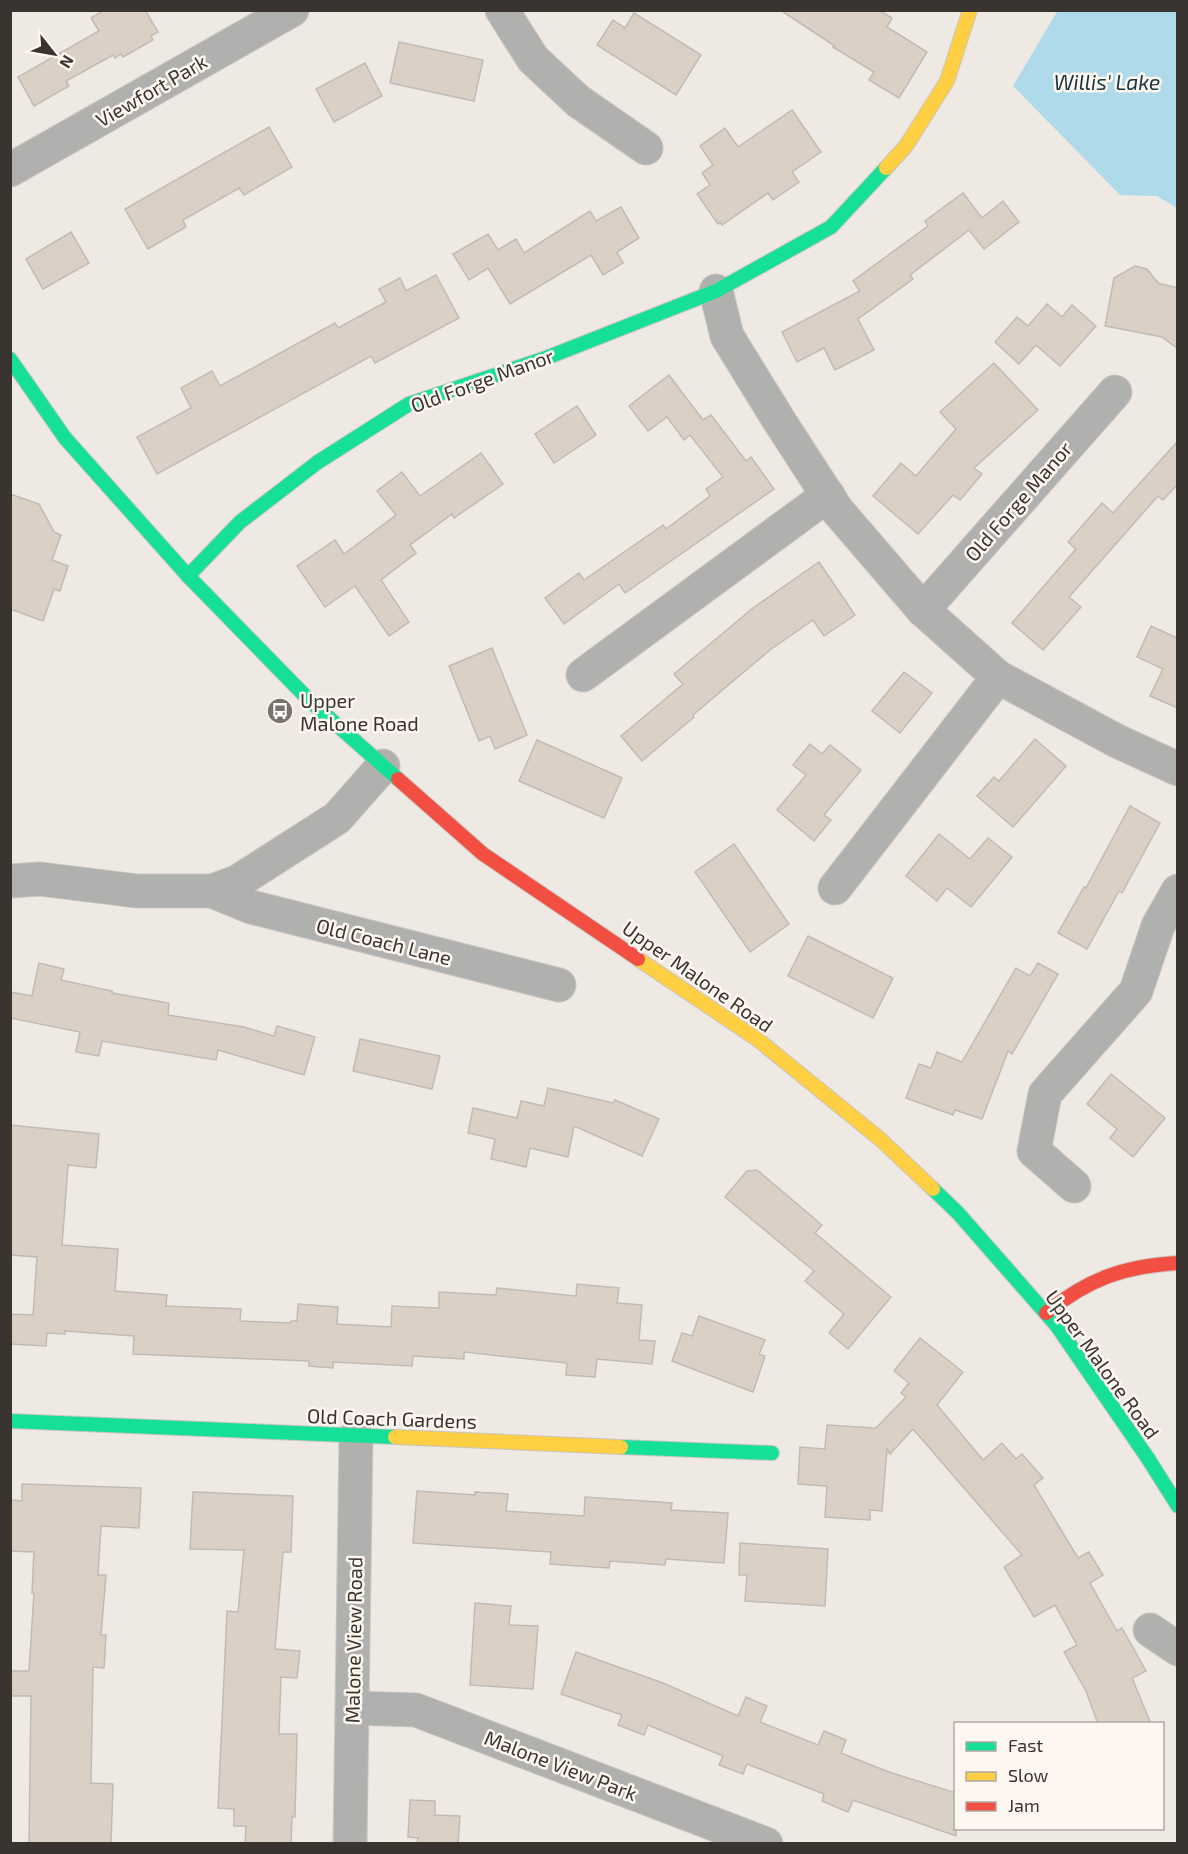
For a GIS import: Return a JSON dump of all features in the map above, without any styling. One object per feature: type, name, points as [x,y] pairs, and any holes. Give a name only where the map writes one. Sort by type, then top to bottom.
[{"type":"street","name":"Viewfort Park","points":[[10,170],[292,10]]},
{"type":"street","points":[[502,10],[533,59],[578,101],[646,148]]},
{"type":"street","name":"Old Forge Manor","points":[[188,576],[240,522],[318,462],[409,404],[546,358],[716,291],[831,227],[906,146],[947,81],[970,10]]},
{"type":"street","points":[[716,291],[727,336],[837,510],[923,610],[998,677],[1116,741],[1178,770]]},
{"type":"street","name":"Upper Malone Road","points":[[10,359],[65,438],[188,576],[310,702],[483,854],[757,1039],[880,1139],[958,1213],[1057,1326],[1178,1506]]},
{"type":"street","name":"Old Forge Manor","points":[[923,610],[1114,392]]},
{"type":"street","points":[[583,675],[828,495]]},
{"type":"street","points":[[835,888],[998,677]]},
{"type":"street","name":"Old Coach Lane","points":[[10,881],[40,879],[137,891],[212,891],[237,882],[337,818],[383,766]]},
{"type":"street","name":"Old Coach Lane","points":[[212,891],[251,907],[559,985]]},
{"type":"street","points":[[1074,1186],[1034,1151],[1045,1094],[1136,991],[1158,926],[1178,891]]},
{"type":"street","points":[[1046,1313],[1068,1295],[1097,1279],[1139,1267],[1178,1263]]},
{"type":"street","name":"Old Coach Gardens","points":[[10,1421],[772,1453]]},
{"type":"street","name":"Malone View Road","points":[[350,1844],[356,1436]]},
{"type":"street","points":[[1150,1630],[1178,1649]]},
{"type":"street","name":"Malone View Park","points":[[353,1708],[416,1710],[766,1844]]},
{"type":"water","name":"Willis' Lake","points":[[1058,10],[1177,11],[1177,208],[1157,196],[1120,195],[1013,86]]},
{"type":"building","points":[[104,10],[145,10],[158,32],[151,36],[153,40],[123,57],[121,54],[115,58],[113,55],[66,81],[69,86],[34,106],[18,77],[99,31],[91,18]]},
{"type":"building","points":[[780,10],[879,10],[892,18],[887,27],[927,52],[899,98],[869,80],[874,72]]},
{"type":"building","points":[[634,13],[701,55],[676,95],[597,45],[613,20],[625,28]]},
{"type":"building","points":[[399,42],[483,60],[474,101],[390,83]]},
{"type":"building","points":[[365,63],[382,96],[334,122],[316,89]]},
{"type":"building","points":[[792,110],[821,152],[792,172],[799,182],[773,200],[768,193],[722,225],[720,222],[718,224],[697,194],[710,185],[702,173],[713,165],[700,146],[725,128],[738,147]]},
{"type":"building","points":[[269,127],[292,167],[244,195],[239,188],[183,220],[186,227],[148,249],[125,209]]},
{"type":"building","points":[[963,193],[982,218],[1003,201],[1019,222],[984,249],[969,230],[910,275],[913,279],[858,319],[874,350],[835,370],[824,348],[797,362],[782,332],[860,291],[853,281],[928,226],[925,221]]},
{"type":"building","points":[[621,207],[639,238],[617,252],[623,263],[603,275],[591,255],[510,304],[488,268],[469,280],[453,254],[488,234],[498,250],[516,239],[524,253],[590,211],[596,221]]},
{"type":"building","points":[[71,232],[89,263],[43,289],[26,259]]},
{"type":"building","points":[[1135,266],[1147,269],[1158,283],[1178,288],[1178,349],[1162,337],[1105,326],[1114,278]]},
{"type":"building","points":[[436,275],[459,318],[375,363],[371,356],[157,474],[137,437],[191,408],[181,388],[212,371],[220,386],[335,323],[338,328],[386,302],[379,289],[400,278],[406,291]]},
{"type":"building","points":[[1047,304],[1062,317],[1072,305],[1096,326],[1060,366],[1036,345],[1019,364],[995,342],[1017,317],[1028,326]]},
{"type":"building","points":[[994,363],[1038,410],[974,468],[982,474],[960,500],[953,495],[918,534],[873,496],[901,463],[916,476],[956,429],[940,412]]},
{"type":"building","points":[[669,375],[703,420],[711,415],[746,461],[751,457],[774,489],[625,593],[619,584],[564,624],[545,598],[579,573],[584,580],[663,525],[666,529],[710,496],[706,489],[723,477],[690,435],[684,440],[667,417],[648,431],[629,406]]},
{"type":"building","points":[[577,406],[596,435],[554,463],[535,434]]},
{"type":"building","points":[[1178,441],[1178,484],[1163,500],[1158,496],[1069,597],[1081,607],[1043,650],[1012,623],[1076,549],[1068,542],[1102,503],[1113,513]]},
{"type":"building","points":[[481,453],[503,484],[454,518],[452,514],[410,545],[416,553],[381,580],[409,622],[389,636],[355,586],[325,607],[297,566],[335,540],[344,554],[396,515],[377,491],[402,472],[420,496]]},
{"type":"building","points":[[10,494],[39,504],[54,532],[61,535],[52,560],[68,566],[60,591],[54,589],[43,621],[10,609]]},
{"type":"building","points":[[819,562],[855,615],[824,636],[813,620],[770,650],[642,761],[621,736],[683,684],[674,674],[753,608]]},
{"type":"building","points":[[1151,626],[1177,638],[1178,636],[1178,708],[1150,696],[1163,669],[1137,657]]},
{"type":"building","points":[[492,648],[527,735],[495,749],[490,736],[479,741],[449,666]]},
{"type":"building","points":[[904,672],[932,693],[900,733],[872,711]]},
{"type":"building","points":[[1035,739],[1066,766],[1013,827],[977,796],[994,777],[999,781]]},
{"type":"building","points":[[537,740],[622,778],[604,818],[519,781]]},
{"type":"building","points":[[810,744],[822,754],[830,745],[861,770],[824,815],[831,820],[814,841],[777,810],[806,775],[793,765]]},
{"type":"building","points":[[1130,806],[1160,823],[1122,893],[1119,891],[1087,949],[1058,933],[1084,887],[1086,888]]},
{"type":"building","points":[[939,834],[970,859],[988,838],[1012,857],[971,907],[947,888],[937,901],[906,876]]},
{"type":"building","points":[[734,844],[789,924],[750,952],[695,872]]},
{"type":"building","points":[[808,936],[893,978],[873,1018],[788,976]]},
{"type":"building","points":[[39,963],[64,969],[61,980],[112,991],[112,993],[169,1003],[168,1015],[244,1027],[274,1036],[277,1026],[315,1037],[304,1075],[218,1050],[216,1060],[102,1041],[99,1056],[76,1052],[80,1032],[10,1018],[10,992],[32,996]]},
{"type":"building","points":[[1038,963],[1058,974],[1012,1054],[1008,1051],[982,1119],[955,1110],[953,1115],[906,1098],[919,1064],[931,1068],[937,1052],[962,1062],[1016,968],[1030,976]]},
{"type":"building","points":[[360,1039],[440,1056],[432,1089],[353,1071]]},
{"type":"building","points":[[1111,1074],[1165,1118],[1133,1157],[1110,1138],[1117,1129],[1087,1104]]},
{"type":"building","points":[[548,1088],[613,1103],[615,1100],[659,1119],[642,1156],[574,1126],[568,1157],[530,1148],[526,1167],[491,1159],[495,1139],[468,1133],[473,1108],[517,1118],[521,1101],[544,1106]]},
{"type":"building","points":[[10,1125],[99,1134],[96,1168],[68,1165],[62,1245],[118,1249],[115,1291],[167,1295],[166,1306],[241,1309],[240,1321],[290,1323],[297,1321],[298,1304],[338,1307],[337,1324],[391,1327],[392,1306],[439,1308],[439,1292],[496,1295],[497,1288],[576,1296],[577,1284],[619,1288],[617,1303],[642,1305],[639,1340],[655,1341],[652,1364],[597,1359],[595,1377],[566,1375],[567,1363],[464,1352],[464,1359],[413,1356],[412,1366],[333,1362],[333,1368],[309,1366],[309,1361],[133,1354],[134,1336],[65,1331],[65,1334],[47,1333],[46,1346],[10,1344],[10,1314],[33,1315],[37,1257],[10,1255]]},
{"type":"building","points":[[757,1170],[822,1225],[815,1233],[891,1297],[848,1349],[829,1333],[844,1314],[805,1281],[814,1271],[725,1197],[747,1171]]},
{"type":"building","points":[[699,1316],[765,1340],[759,1354],[765,1356],[753,1392],[672,1361],[682,1333],[692,1336]]},
{"type":"building","points":[[920,1338],[963,1372],[937,1405],[983,1460],[1002,1443],[1016,1459],[1022,1454],[1043,1478],[1034,1485],[1078,1558],[1089,1552],[1103,1575],[1090,1583],[1117,1631],[1122,1628],[1146,1671],[1132,1678],[1150,1722],[1097,1722],[1086,1691],[1064,1652],[1077,1645],[1055,1605],[1034,1617],[1004,1567],[1022,1555],[913,1429],[890,1454],[887,1449],[882,1511],[870,1510],[870,1520],[825,1517],[827,1486],[798,1484],[800,1447],[825,1449],[827,1425],[876,1428],[906,1397],[901,1393],[909,1383],[894,1371]]},
{"type":"building","points":[[22,1484],[141,1488],[139,1528],[101,1526],[98,1575],[106,1575],[101,1635],[106,1635],[104,1668],[93,1667],[91,1783],[113,1784],[111,1844],[29,1844],[31,1696],[10,1696],[11,1671],[29,1671],[34,1593],[32,1593],[34,1552],[10,1551],[10,1500],[22,1501]]},
{"type":"building","points":[[417,1491],[475,1495],[475,1492],[508,1494],[506,1511],[584,1516],[585,1497],[672,1503],[671,1510],[728,1513],[724,1563],[666,1559],[665,1565],[610,1561],[609,1568],[550,1564],[551,1552],[413,1543]]},
{"type":"building","points":[[193,1492],[293,1496],[291,1552],[283,1552],[275,1649],[300,1651],[297,1678],[281,1677],[279,1734],[297,1734],[295,1817],[292,1816],[291,1844],[245,1844],[246,1826],[234,1826],[234,1809],[218,1808],[227,1611],[238,1612],[244,1550],[190,1549]]},
{"type":"building","points":[[740,1543],[828,1549],[825,1606],[745,1601],[747,1575],[739,1575]]},
{"type":"building","points":[[475,1603],[511,1606],[509,1625],[538,1626],[533,1689],[470,1685]]},
{"type":"building","points":[[576,1652],[663,1683],[738,1716],[746,1697],[767,1706],[760,1722],[818,1745],[824,1731],[846,1740],[841,1753],[889,1772],[954,1792],[956,1836],[853,1800],[848,1812],[822,1801],[824,1794],[747,1764],[743,1774],[719,1765],[723,1756],[648,1725],[644,1735],[618,1725],[622,1715],[561,1694]]},
{"type":"building","points":[[410,1800],[435,1801],[435,1815],[460,1816],[458,1844],[417,1844],[418,1838],[408,1837]]},
{"type":"traffic: fast","points":[[188,576],[240,522],[318,462],[409,404],[546,358],[716,291],[831,227],[886,168]]},
{"type":"traffic: fast","points":[[10,359],[65,438],[188,576],[311,702],[398,779]]},
{"type":"traffic: fast","points":[[933,1189],[958,1213],[1057,1326],[1178,1506]]},
{"type":"traffic: fast","points":[[10,1421],[395,1437]]},
{"type":"traffic: fast","points":[[621,1447],[772,1453]]},
{"type":"traffic: slow","points":[[886,168],[906,146],[947,81],[970,10]]},
{"type":"traffic: slow","points":[[638,959],[757,1039],[880,1139],[933,1189]]},
{"type":"traffic: slow","points":[[395,1437],[621,1447]]},
{"type":"traffic: jam","points":[[398,779],[483,854],[638,959]]},
{"type":"traffic: jam","points":[[1046,1313],[1077,1291],[1108,1276],[1140,1267],[1178,1263]]},
{"type":"place","name":"Upper Malone Road","points":[[280,711]]}]
